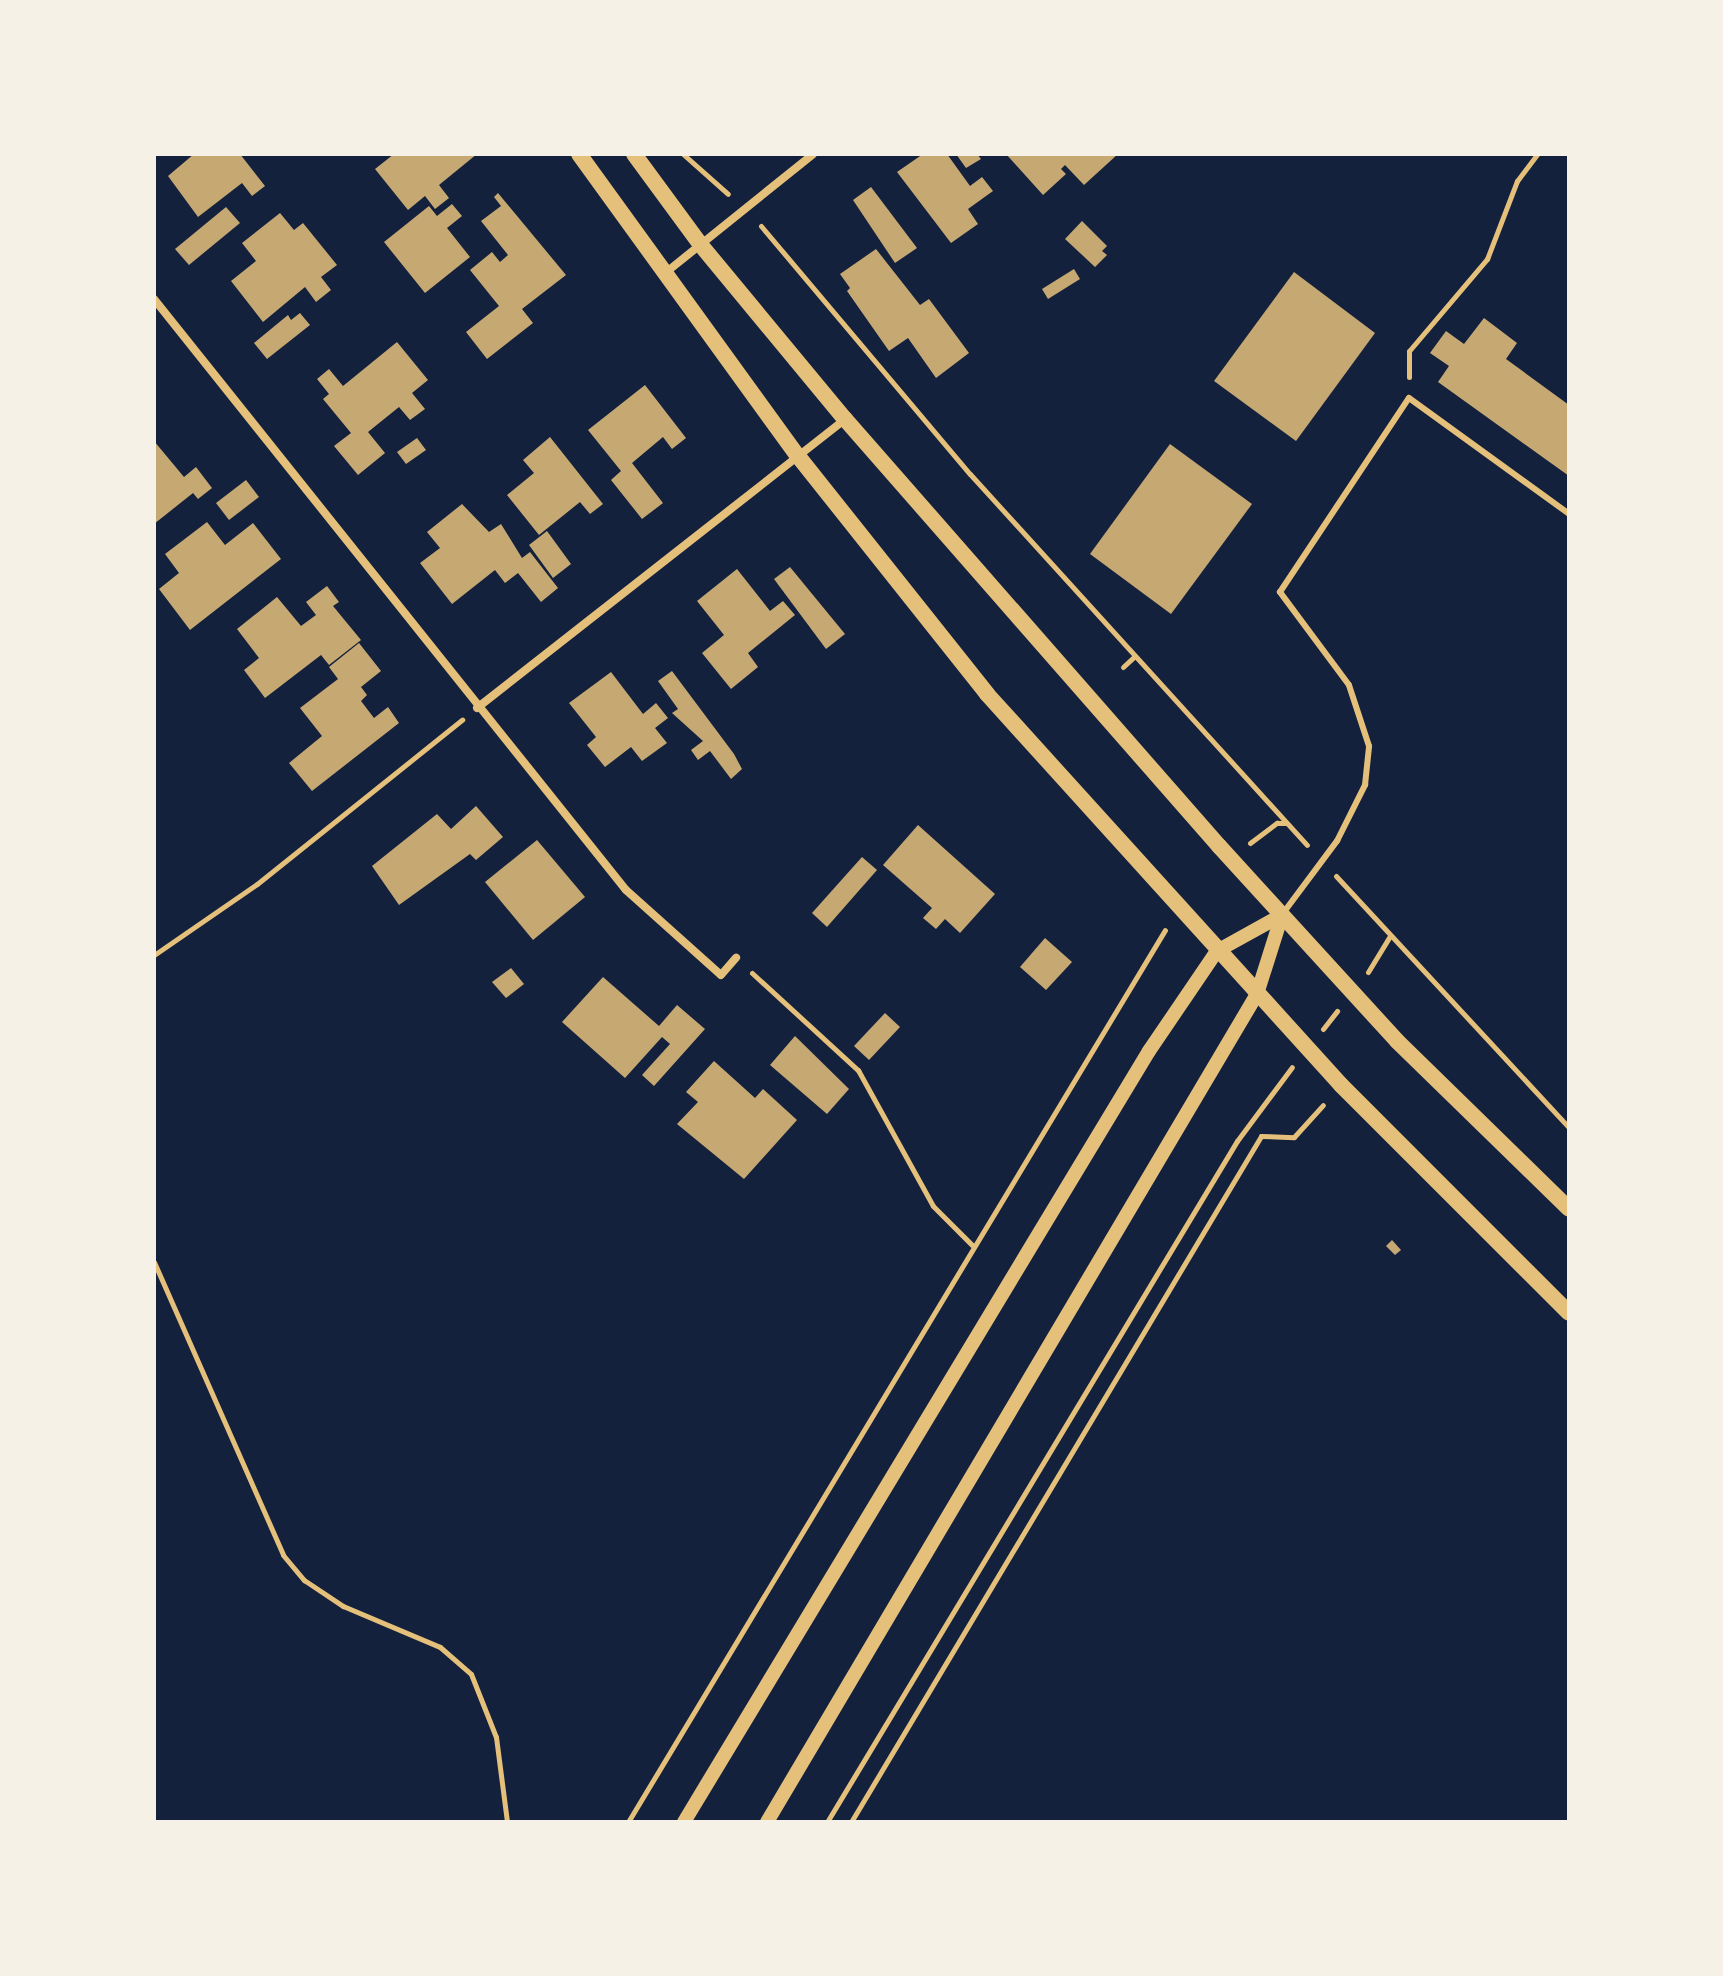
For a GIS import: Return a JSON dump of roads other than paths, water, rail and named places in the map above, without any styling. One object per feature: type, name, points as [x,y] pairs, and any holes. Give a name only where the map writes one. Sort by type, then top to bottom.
[{"type":"main road","points":[[579,154],[662,275],[798,456],[987,694],[1341,1085],[1569,1313]]},
{"type":"main road","points":[[634,154],[700,244],[845,419],[1282,915],[1397,1041],[1569,1209]]},
{"type":"street","points":[[662,275],[813,154]]},
{"type":"street","points":[[154,299],[477,708],[626,890],[721,975],[736,958]]},
{"type":"street","points":[[477,708],[845,419]]},
{"type":"street","points":[[684,1822],[1128,1083],[1217,951],[1282,915]]},
{"type":"street","points":[[767,1822],[1257,994],[1282,915]]},
{"type":"lane","points":[[1282,915],[1322,861],[1365,785],[1369,746],[1349,685],[1280,592],[1409,398],[1569,514]]}]
